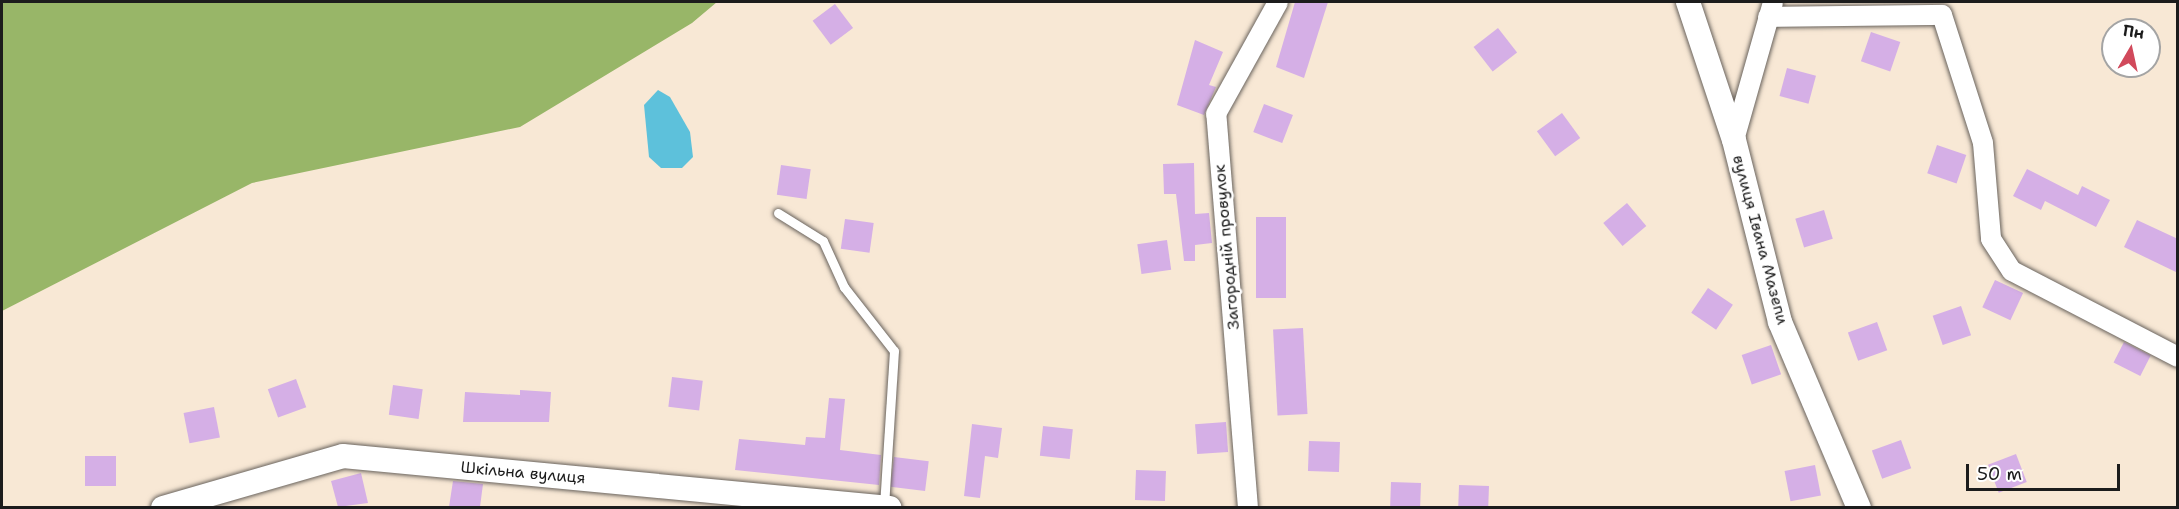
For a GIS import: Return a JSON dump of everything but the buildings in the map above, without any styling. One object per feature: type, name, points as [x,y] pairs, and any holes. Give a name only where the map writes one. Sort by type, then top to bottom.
[{"type":"street","name":"Загородній провулок","points":[[1248,507],[1216,114],[1278,2]]},
{"type":"street","name":"вулиця Івана Мазепи","points":[[1688,2],[1734,140],[1780,322],[1859,507]]},
{"type":"street","points":[[1734,140],[1770,9],[1942,15],[1983,143],[1991,240],[2012,271],[2178,357]]},
{"type":"street","name":"Шкільна вулиця","points":[[163,507],[343,456],[890,507]]},
{"type":"lane","points":[[778,213],[823,241],[844,287],[894,351],[884,507]]},
{"type":"green space","points":[[2,2],[717,2],[692,23],[520,127],[252,183],[2,311]]},
{"type":"water","points":[[658,90],[670,97],[690,132],[693,157],[682,168],[661,168],[649,157],[644,105]]}]
